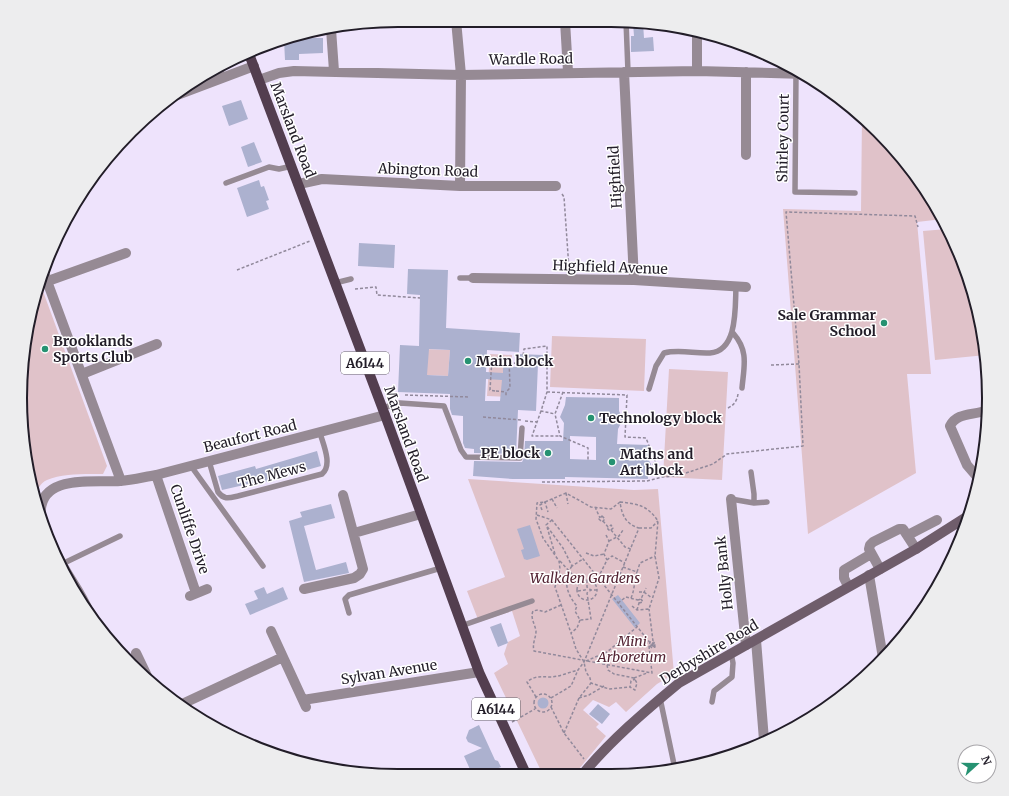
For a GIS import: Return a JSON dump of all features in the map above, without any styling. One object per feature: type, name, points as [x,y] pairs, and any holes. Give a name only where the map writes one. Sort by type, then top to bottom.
[{"type":"main road","name":"Marsland Road","points":[[250,58],[384,412],[461,626],[479,672],[524,769]]},
{"type":"street","points":[[457,27],[461,75],[460,186]]},
{"type":"street","points":[[565,27],[568,72]]},
{"type":"street","points":[[330,33],[334,71]]},
{"type":"street","points":[[697,38],[697,71]]},
{"type":"street","points":[[193,89],[254,66]]},
{"type":"street","name":"Wardle Road","points":[[259,80],[279,73],[334,71],[461,75],[697,71],[791,74]]},
{"type":"street","name":"Highfield","points":[[626,72],[634,280]]},
{"type":"street","points":[[746,72],[746,155]]},
{"type":"street","name":"Abington Road","points":[[299,184],[322,179],[460,186],[556,186]]},
{"type":"street","points":[[48,276],[126,253]]},
{"type":"street","name":"Highfield Avenue","points":[[473,278],[634,280],[741,287]]},
{"type":"street","points":[[47,279],[121,481]]},
{"type":"street","points":[[82,374],[157,344]]},
{"type":"street","name":"Beaufort Road","points":[[43,502],[48,494],[56,487],[64,484],[87,481],[121,481],[156,475],[320,433],[384,412]]},
{"type":"street","points":[[974,474],[967,466],[950,426],[953,420],[959,416],[981,412]]},
{"type":"street","name":"Cunliffe Drive","points":[[156,475],[193,594],[207,589]]},
{"type":"street","points":[[304,589],[354,578],[360,574],[363,569],[343,495]]},
{"type":"street","name":"Holly Bank","points":[[731,499],[746,645]]},
{"type":"street","points":[[354,533],[421,514]]},
{"type":"street","name":"Derbyshire Road","points":[[587,769],[660,698],[679,683],[848,586],[916,549],[961,521]]},
{"type":"street","points":[[908,535],[933,522],[936,536]]},
{"type":"street","points":[[880,569],[871,554],[870,545],[898,529],[903,529],[916,549]]},
{"type":"street","points":[[848,586],[844,578],[844,570],[871,554]]},
{"type":"street","points":[[869,575],[882,651]]},
{"type":"street","points":[[186,702],[283,657],[271,631]]},
{"type":"street","points":[[756,640],[764,736]]},
{"type":"street","points":[[136,653],[142,666]]},
{"type":"street","name":"Sylvan Avenue","points":[[283,657],[305,704],[479,672]]},
{"type":"lane","points":[[626,28],[626,72]]},
{"type":"lane","points":[[221,72],[224,78]]},
{"type":"lane","name":"Shirley Court","points":[[800,79],[795,192],[854,193]]},
{"type":"lane","points":[[226,183],[269,166],[279,169],[292,166]]},
{"type":"lane","points":[[460,278],[473,278]]},
{"type":"lane","points":[[335,283],[351,279]]},
{"type":"lane","points":[[649,389],[656,366],[664,353],[672,351],[717,351],[723,347],[733,333],[741,287]]},
{"type":"lane","points":[[733,333],[741,342],[745,359],[742,388]]},
{"type":"lane","points":[[384,412],[400,403],[444,406],[460,450],[466,457],[520,458],[522,428]]},
{"type":"lane","name":"The Mews","points":[[209,461],[218,492],[221,496],[228,499],[322,474],[326,471],[328,465],[320,433]]},
{"type":"lane","points":[[190,466],[204,482],[263,566]]},
{"type":"lane","points":[[751,472],[754,503]]},
{"type":"lane","points":[[731,499],[754,503],[767,502]]},
{"type":"lane","points":[[65,562],[120,536]]},
{"type":"lane","points":[[349,612],[345,599],[356,591],[441,568]]},
{"type":"lane","points":[[461,626],[532,601]]},
{"type":"lane","points":[[712,702],[714,691],[732,677],[733,663],[731,653]]},
{"type":"lane","points":[[660,698],[675,763]]},
{"type":"path","points":[[556,186],[564,197],[570,280]]},
{"type":"path","points":[[542,482],[647,481],[684,474],[713,464],[727,454],[804,446],[799,364],[786,212],[915,216],[918,227]]},
{"type":"path","points":[[238,270],[318,238]]},
{"type":"path","points":[[355,289],[376,287],[377,295],[420,298]]},
{"type":"path","points":[[509,364],[522,362],[524,349],[547,346],[547,392],[532,436],[560,436],[588,448],[588,460]]},
{"type":"path","points":[[506,392],[490,390],[492,358],[509,358],[510,388],[506,392],[506,396]]},
{"type":"path","points":[[771,366],[799,364]]},
{"type":"path","points":[[728,408],[737,400],[738,392],[742,388]]},
{"type":"path","points":[[490,392],[495,391]]},
{"type":"path","points":[[547,392],[627,395],[625,437],[646,438],[655,461],[654,465]]},
{"type":"path","points":[[560,436],[555,414],[563,392]]},
{"type":"path","points":[[541,411],[555,414]]},
{"type":"path","points":[[483,417],[537,422]]},
{"type":"path","points":[[542,510],[540,505],[566,493]]},
{"type":"path","points":[[566,493],[568,504]]},
{"type":"path","points":[[537,515],[552,520],[618,603],[651,643],[654,644],[653,646],[651,645],[653,647],[655,645],[654,644],[653,643],[651,642],[655,643],[655,647],[652,648],[650,646],[651,644],[652,646],[651,643],[653,641],[649,610],[659,578],[654,556],[658,521],[650,510],[636,504],[620,502],[611,509],[592,507],[566,493]]},
{"type":"path","points":[[552,499],[557,508]]},
{"type":"path","points":[[545,502],[548,512],[547,518]]},
{"type":"path","points":[[545,502],[537,503],[536,519],[543,538],[556,555]]},
{"type":"path","points":[[620,502],[624,518],[631,526],[651,528],[658,521]]},
{"type":"path","points":[[595,507],[600,518],[599,519],[608,527],[610,525],[613,528],[611,530],[625,547],[631,549]]},
{"type":"path","points":[[546,525],[552,520]]},
{"type":"path","points":[[546,525],[559,561],[580,583]]},
{"type":"path","points":[[546,525],[564,548],[572,566]]},
{"type":"path","points":[[551,698],[571,686],[578,670],[584,662],[639,528]]},
{"type":"path","points":[[607,560],[604,554],[609,541],[617,537],[623,530]]},
{"type":"path","points":[[606,535],[609,541]]},
{"type":"path","points":[[586,553],[594,556],[604,554]]},
{"type":"path","points":[[595,584],[599,579],[607,560],[614,556],[625,563]]},
{"type":"path","points":[[631,598],[635,588],[634,581],[640,563],[654,556]]},
{"type":"path","points":[[571,634],[577,628],[580,620],[575,611],[576,606],[567,593],[566,573],[572,566],[583,559]]},
{"type":"path","points":[[559,561],[559,572],[555,587],[576,649],[584,662],[586,672],[591,683]]},
{"type":"path","points":[[624,567],[637,572]]},
{"type":"path","points":[[533,580],[559,572]]},
{"type":"path","points":[[587,580],[595,584],[597,590],[594,597],[588,600],[580,597],[578,590],[580,583],[587,580]]},
{"type":"path","points":[[587,580],[588,587],[591,590]]},
{"type":"path","points":[[578,590],[584,590],[588,587]]},
{"type":"path","points":[[637,610],[639,603],[643,602],[641,599],[646,588]]},
{"type":"path","points":[[580,620],[591,619],[587,593],[584,590]]},
{"type":"path","points":[[587,593],[591,590],[597,590]]},
{"type":"path","points":[[639,592],[644,592],[652,598]]},
{"type":"path","points":[[618,603],[626,597],[638,600],[641,599]]},
{"type":"path","points":[[561,605],[543,612],[535,610],[531,613],[536,630],[536,636],[532,644],[534,651],[584,662],[648,673]]},
{"type":"path","points":[[632,606],[637,610],[649,610]]},
{"type":"path","points":[[584,662],[607,652],[637,626]]},
{"type":"path","points":[[607,665],[608,670],[614,674],[634,678],[652,673],[651,643]]},
{"type":"path","points":[[536,697],[527,682],[531,679],[541,676],[553,677],[578,670]]},
{"type":"path","points":[[591,683],[604,686],[609,689],[630,687],[635,690],[638,683],[634,678]]},
{"type":"path","points":[[630,687],[631,681],[634,678]]},
{"type":"path","points":[[564,732],[579,698],[591,683]]},
{"type":"path","points":[[579,698],[589,695],[604,686]]},
{"type":"path","points":[[535,709],[533,703],[536,697],[543,694],[551,698]]},
{"type":"path","points":[[551,698],[551,707],[564,732],[590,766]]},
{"type":"path","points":[[504,726],[535,709],[544,712],[551,707]]},
{"type":"green space","points":[[862,125],[890,153],[905,172],[936,220],[917,222],[931,374],[907,374],[916,473],[808,534],[783,209],[861,211]]},
{"type":"green space","points":[[941,229],[954,256],[969,302],[975,326],[979,356],[935,360],[923,231]]},
{"type":"green space","name":"Brooklands Sports Club","points":[[43,292],[107,466],[103,474],[67,475],[47,480],[39,489],[30,446],[27,398],[30,350],[34,326]]},
{"type":"green space","points":[[552,336],[646,339],[644,391],[550,387]]},
{"type":"green space","points":[[424,349],[450,350],[448,376],[427,375]]},
{"type":"green space","points":[[490,354],[512,355],[510,397],[487,396]]},
{"type":"green space","points":[[669,369],[728,372],[722,480],[663,477]]},
{"type":"green space","name":"Walkden Gardens","points":[[468,479],[634,490],[658,489],[674,674],[657,684],[626,712],[616,702],[609,707],[593,700],[583,710],[599,724],[596,727],[606,736],[579,769],[540,769],[494,673],[508,664],[504,654],[508,642],[520,636],[512,611],[479,622],[467,591],[505,577]]},
{"type":"building","points":[[633,28],[643,29],[644,38],[653,37],[654,51],[631,52],[631,36],[634,36]]},
{"type":"building","points":[[310,38],[323,38],[323,53],[299,54],[299,60],[285,60],[284,45]]},
{"type":"building","points":[[241,100],[248,119],[229,126],[222,106]]},
{"type":"building","points":[[254,142],[262,162],[248,167],[241,147]]},
{"type":"building","points":[[259,180],[261,187],[264,186],[269,200],[266,201],[269,209],[247,217],[237,188]]},
{"type":"building","points":[[359,243],[395,245],[394,268],[358,266]]},
{"type":"building","name":"Main block","points":[[408,269],[448,270],[446,328],[520,333],[519,352],[487,350],[486,372],[503,373],[503,366],[516,367],[517,354],[543,355],[542,364],[538,364],[536,411],[518,410],[516,454],[474,453],[474,449],[465,448],[463,443],[463,416],[452,415],[450,409],[450,394],[398,392],[400,345],[419,346],[420,295],[407,294]],"holes":[[[429,349],[450,350],[448,376],[427,375]],[[486,379],[502,380],[500,401],[485,401]]]},
{"type":"building","points":[[566,397],[619,398],[619,411],[623,419],[618,429],[617,444],[648,445],[648,459],[651,464],[648,470],[648,479],[565,477],[565,479],[513,479],[473,476],[474,461],[522,462],[524,458],[525,441],[563,441],[564,423],[560,417],[565,405]],"holes":[[[570,436],[596,437],[596,460],[570,459]]]},
{"type":"building","points":[[317,451],[321,466],[261,483],[261,481],[222,490],[218,476],[255,466],[256,469]]},
{"type":"building","points":[[331,504],[335,518],[304,526],[316,570],[346,562],[349,573],[304,582],[289,521],[302,517],[300,512]]},
{"type":"building","points":[[530,525],[540,556],[527,560],[524,559],[521,550],[524,549],[517,529]]},
{"type":"building","points":[[264,587],[267,594],[283,587],[288,599],[250,615],[245,604],[258,599],[254,591]]},
{"type":"building","points":[[618,595],[640,623],[635,628],[612,599]]},
{"type":"building","points":[[501,623],[508,643],[498,647],[490,627]]},
{"type":"building","points":[[541,698],[545,698],[547,699],[547,707],[541,708],[538,705],[538,701]]},
{"type":"building","points":[[598,704],[610,714],[602,724],[589,714]]},
{"type":"building","points":[[479,725],[495,760],[498,761],[501,767],[496,769],[470,769],[464,756],[482,748],[468,742],[466,738],[469,730]]},
{"type":"place","name":"Sale Grammar School","points":[[884,323]]},
{"type":"place","name":"Brooklands Sports Club","points":[[45,349]]},
{"type":"place","name":"Main block","points":[[468,361]]},
{"type":"place","name":"Technology block","points":[[591,418]]},
{"type":"place","name":"PE block","points":[[548,453]]},
{"type":"place","name":"Maths and Art block","points":[[612,462]]},
{"type":"park label","name":"Mini Arboretum","points":[[632,650]]}]
